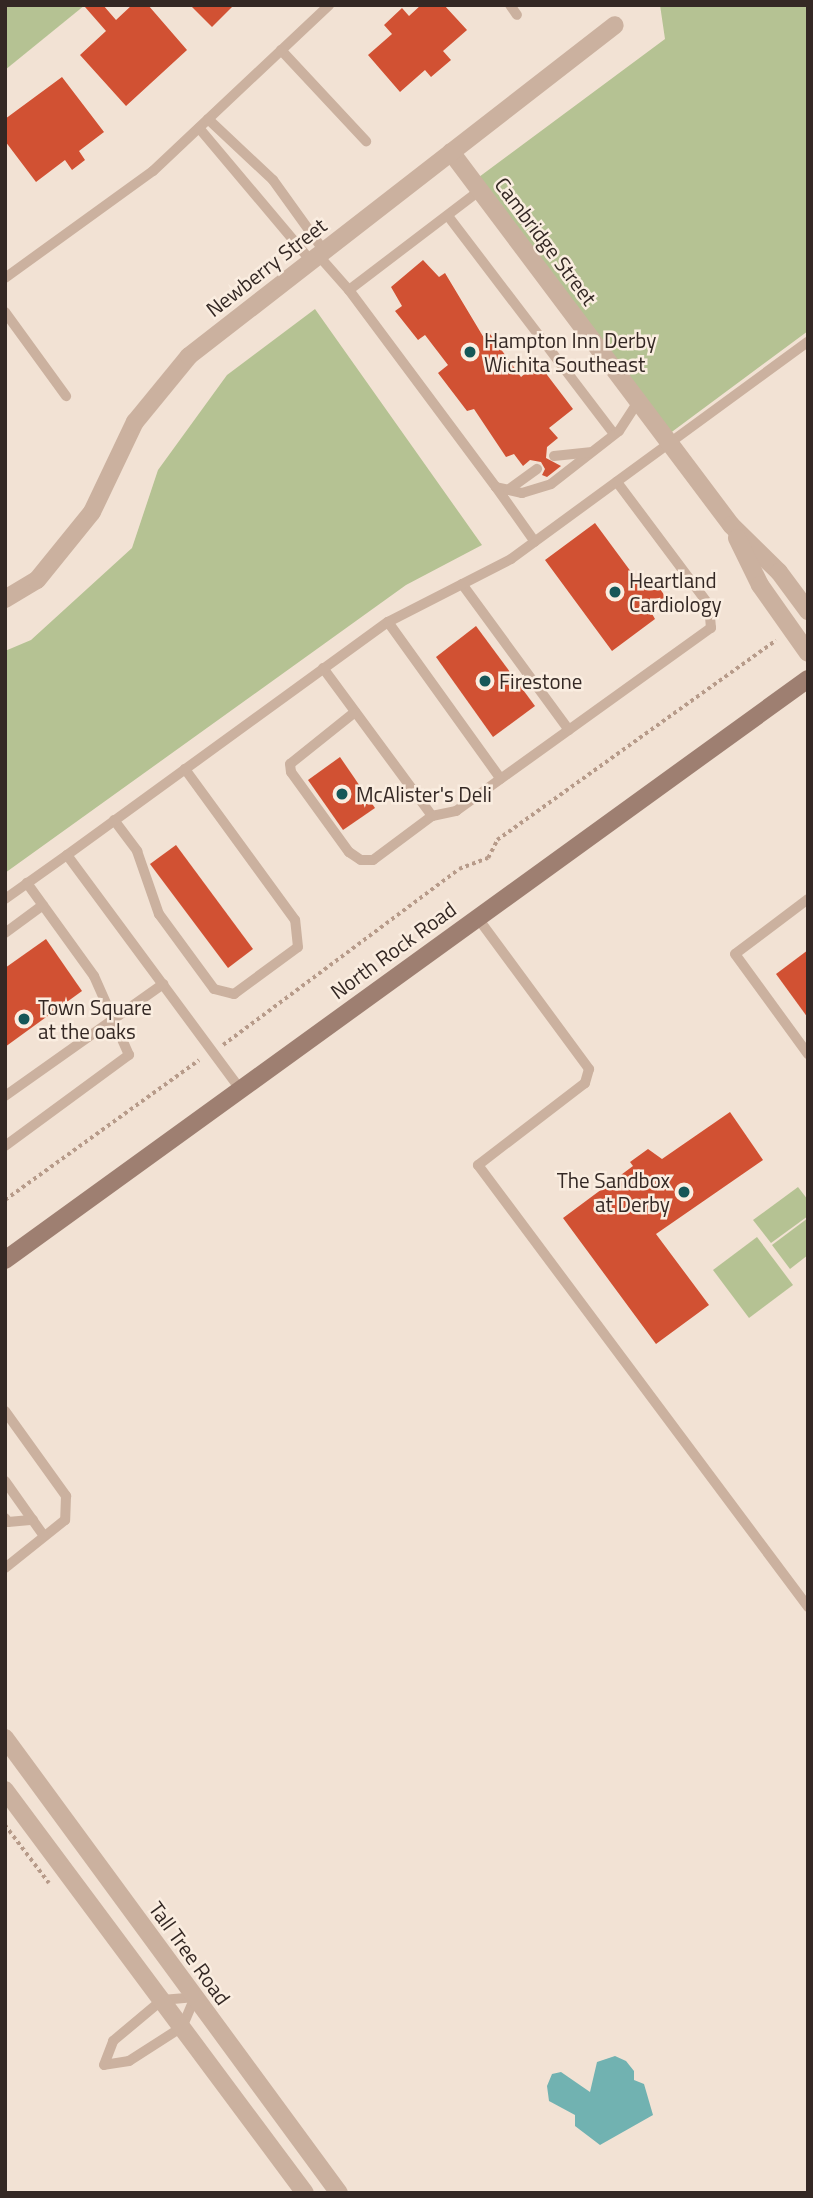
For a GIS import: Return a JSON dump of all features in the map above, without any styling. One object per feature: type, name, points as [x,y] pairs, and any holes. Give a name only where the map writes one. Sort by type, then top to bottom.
[{"type":"main road","name":"North Rock Road","points":[[7,1254],[808,679]]},
{"type":"street","name":"Newberry Street","points":[[5,599],[37,580],[92,512],[135,422],[188,356],[615,24]]},
{"type":"street","name":"Cambridge Street","points":[[451,152],[731,526],[779,572],[808,611]]},
{"type":"street","name":"Cambridge Street","points":[[731,526],[760,585],[808,653]]},
{"type":"street","name":"Tall Tree Road","points":[[5,1738],[339,2193]]},
{"type":"street","points":[[5,1790],[305,2193]]},
{"type":"lane","points":[[5,278],[153,171],[329,5]]},
{"type":"lane","points":[[281,50],[366,142]]},
{"type":"lane","points":[[208,119],[273,180],[318,256]]},
{"type":"lane","points":[[199,128],[236,172],[349,290],[534,542]]},
{"type":"lane","points":[[236,172],[250,159]]},
{"type":"lane","points":[[349,290],[479,191]]},
{"type":"lane","points":[[448,216],[614,434]]},
{"type":"lane","points":[[5,312],[66,396]]},
{"type":"lane","points":[[5,899],[388,622],[462,584],[534,542],[808,342]]},
{"type":"lane","points":[[496,487],[522,493],[551,484],[614,434],[638,402]]},
{"type":"lane","points":[[554,456],[590,452]]},
{"type":"lane","points":[[508,490],[537,469]]},
{"type":"lane","points":[[355,712],[290,764],[291,772],[349,852],[361,860],[373,860],[432,816],[456,811],[710,628],[713,617],[709,605],[617,482]]},
{"type":"lane","points":[[462,584],[569,730]]},
{"type":"lane","points":[[388,622],[501,779]]},
{"type":"lane","points":[[323,668],[432,816]]},
{"type":"lane","points":[[114,820],[137,851],[159,914],[214,989],[234,994],[298,947],[295,920],[185,769]]},
{"type":"lane","points":[[67,855],[240,1089]]},
{"type":"lane","points":[[5,1146],[125,1061],[129,1055],[127,1044],[94,976],[27,883]]},
{"type":"lane","points":[[808,899],[735,954],[808,1054]]},
{"type":"lane","points":[[5,933],[43,905]]},
{"type":"lane","points":[[477,917],[589,1069],[585,1083],[478,1165],[808,1607]]},
{"type":"lane","points":[[5,1096],[163,984]]},
{"type":"lane","points":[[5,1411],[66,1496],[65,1520],[5,1568]]},
{"type":"lane","points":[[5,1481],[44,1536]]},
{"type":"lane","points":[[5,1518],[8,1522],[33,1520]]},
{"type":"lane","points":[[195,1997],[182,2028],[130,2061],[104,2065],[113,2041],[162,2000],[195,1997]]},
{"type":"path","points":[[5,1200],[213,1053],[459,869],[488,858],[497,840],[770,644]]},
{"type":"green space","points":[[5,5],[85,5],[5,70]]},
{"type":"green space","points":[[660,5],[808,5],[808,331],[669,434],[479,177],[665,39]]},
{"type":"green space","points":[[315,309],[482,545],[406,585],[5,873],[5,651],[31,640],[132,548],[158,470],[227,375]]},
{"type":"green space","points":[[798,1187],[808,1200],[808,1216],[771,1243],[753,1220]]},
{"type":"green space","points":[[808,1218],[808,1255],[790,1269],[772,1245]]},
{"type":"green space","points":[[757,1237],[793,1285],[749,1318],[713,1270]]},
{"type":"water","points":[[615,2056],[626,2061],[634,2071],[634,2080],[644,2084],[653,2115],[600,2145],[575,2126],[575,2115],[549,2101],[547,2086],[552,2074],[561,2072],[590,2092],[597,2062]]},
{"type":"building","points":[[103,5],[116,20],[132,5],[148,5],[187,50],[126,106],[80,55],[106,31],[85,7]]},
{"type":"building","points":[[190,5],[234,5],[212,27]]},
{"type":"building","points":[[421,5],[444,5],[467,30],[443,51],[451,60],[431,77],[425,70],[400,92],[368,55],[392,34],[384,25],[402,8],[409,16]]},
{"type":"building","points":[[62,77],[104,132],[79,151],[85,160],[72,170],[65,160],[36,182],[5,141],[5,119]]},
{"type":"building","name":"Hampton Inn Derby Wichita Southeast","points":[[423,260],[439,277],[445,273],[484,338],[490,334],[521,377],[538,363],[573,409],[549,428],[558,438],[547,447],[546,458],[561,466],[547,477],[542,475],[545,469],[541,462],[530,460],[523,466],[514,454],[506,457],[474,409],[467,411],[438,373],[448,365],[425,335],[418,340],[395,311],[402,306],[391,287]]},
{"type":"building","name":"Heartland Cardiology","points":[[595,523],[640,584],[651,576],[667,599],[651,612],[655,619],[612,651],[545,560]]},
{"type":"building","name":"Firestone","points":[[476,626],[535,706],[493,737],[436,657]]},
{"type":"building","name":"McAlister's Deli","points":[[340,757],[375,808],[343,830],[308,780]]},
{"type":"building","points":[[176,845],[253,949],[228,968],[150,864]]},
{"type":"building","name":"Town Square at the oaks","points":[[46,939],[82,991],[5,1047],[5,968]]},
{"type":"building","points":[[808,950],[808,1018],[776,974]]},
{"type":"building","points":[[730,1112],[763,1160],[656,1234],[709,1305],[656,1344],[563,1218],[633,1166],[630,1162],[648,1149],[662,1159]]},
{"type":"place","name":"Hampton Inn Derby Wichita Southeast","points":[[470,352]]},
{"type":"place","name":"Heartland Cardiology","points":[[615,592]]},
{"type":"place","name":"Firestone","points":[[485,681]]},
{"type":"place","name":"McAlister's Deli","points":[[342,794]]},
{"type":"place","name":"Town Square at the oaks","points":[[24,1019]]},
{"type":"place","name":"The Sandbox at Derby","points":[[684,1192]]}]
